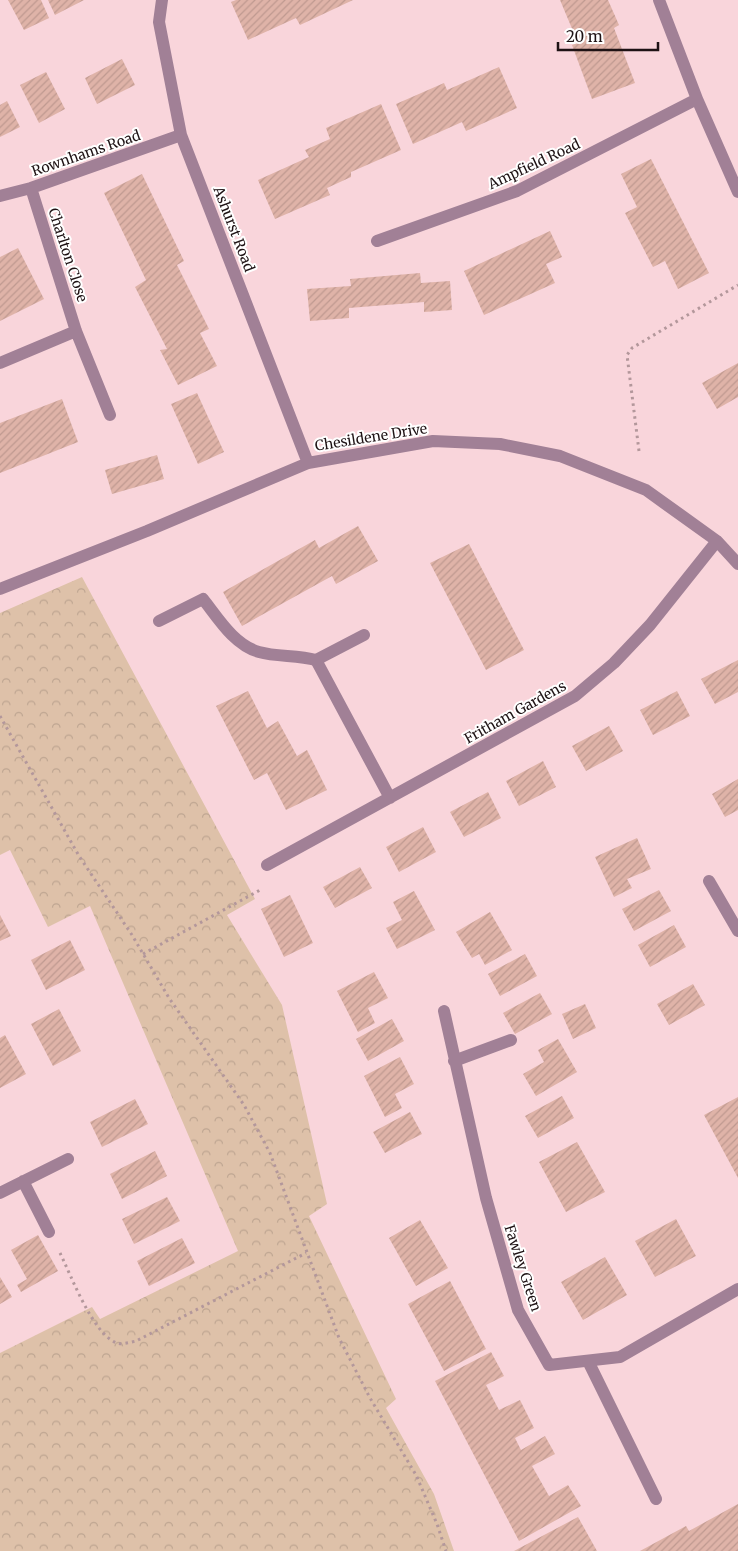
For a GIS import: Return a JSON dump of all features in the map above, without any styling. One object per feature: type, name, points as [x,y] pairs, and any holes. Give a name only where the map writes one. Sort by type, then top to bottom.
[{"type":"street","name":"Ashurst Road","points":[[162,0],[159,22],[181,135],[308,463]]},
{"type":"street","points":[[660,0],[697,100],[738,192]]},
{"type":"street","name":"Ampfield Road","points":[[377,240],[517,191],[697,100]]},
{"type":"street","name":"Rownhams Road","points":[[0,196],[31,188],[181,135]]},
{"type":"street","name":"Charlton Close","points":[[31,188],[76,331],[110,415]]},
{"type":"street","points":[[0,363],[76,331]]},
{"type":"street","name":"Chesildene Drive","points":[[0,589],[147,531],[308,463],[433,441],[500,444],[560,456],[646,490],[717,541],[738,564]]},
{"type":"street","name":"Fritham Gardens","points":[[267,865],[575,696],[614,663],[650,625],[717,541]]},
{"type":"street","points":[[159,621],[203,599],[233,636],[248,647],[259,652],[299,656],[316,660],[364,634]]},
{"type":"street","points":[[316,660],[390,798]]},
{"type":"street","points":[[708,881],[738,930]]},
{"type":"street","name":"Fawley Green","points":[[444,1011],[486,1198],[518,1310],[549,1365],[620,1357],[738,1289]]},
{"type":"street","points":[[454,1061],[511,1040]]},
{"type":"street","points":[[0,1193],[68,1159]]},
{"type":"street","points":[[23,1181],[49,1232]]},
{"type":"street","points":[[588,1361],[656,1499]]},
{"type":"path","points":[[639,451],[628,355],[632,348],[738,286]]},
{"type":"path","points":[[0,716],[79,856],[169,998],[244,1105],[270,1152],[339,1338],[370,1398],[416,1475],[437,1524],[446,1551]]},
{"type":"path","points":[[142,954],[277,881],[267,865]]},
{"type":"path","points":[[49,1232],[93,1319],[105,1336],[118,1344],[136,1341],[306,1253]]},
{"type":"green space","points":[[82,577],[255,899],[227,915],[282,1005],[327,1204],[309,1216],[396,1399],[386,1408],[434,1494],[454,1551],[0,1551],[0,1353],[92,1307],[100,1319],[238,1251],[90,906],[48,927],[10,850],[0,855],[0,613]]},
{"type":"building","points":[[8,0],[41,0],[49,18],[24,30]]},
{"type":"building","points":[[48,0],[84,0],[55,15]]},
{"type":"building","points":[[236,0],[353,0],[300,25],[296,18],[248,40],[231,2]]},
{"type":"building","points":[[560,0],[608,0],[619,25],[614,28],[635,83],[592,99],[572,45],[578,43]]},
{"type":"building","points":[[122,59],[135,85],[97,104],[85,78]]},
{"type":"building","points":[[499,67],[517,108],[466,131],[462,122],[413,144],[396,104],[444,83],[447,90]]},
{"type":"building","points":[[46,72],[65,109],[39,123],[20,85]]},
{"type":"building","points":[[7,101],[20,127],[0,137],[0,105]]},
{"type":"building","points":[[381,104],[401,150],[351,172],[351,177],[327,188],[330,195],[275,219],[258,180],[309,157],[305,150],[330,139],[326,128]]},
{"type":"building","points":[[651,159],[709,273],[678,289],[665,261],[653,267],[625,213],[637,207],[621,174]]},
{"type":"building","points":[[142,174],[184,261],[177,265],[209,329],[200,333],[217,366],[178,385],[160,350],[167,349],[135,287],[146,280],[104,193]]},
{"type":"building","points":[[550,231],[562,257],[546,264],[555,283],[484,315],[464,271]]},
{"type":"building","points":[[18,248],[44,299],[0,321],[0,257]]},
{"type":"building","points":[[420,273],[421,283],[450,281],[452,310],[424,312],[424,302],[349,308],[349,318],[310,321],[307,289],[351,286],[350,279]]},
{"type":"building","points":[[738,363],[738,397],[717,409],[702,383]]},
{"type":"building","points":[[197,393],[224,452],[198,464],[171,404]]},
{"type":"building","points":[[62,399],[78,442],[0,473],[0,423]]},
{"type":"building","points":[[157,455],[164,479],[112,494],[105,470]]},
{"type":"building","points":[[358,526],[378,561],[336,584],[332,576],[242,626],[223,592],[315,540],[319,548]]},
{"type":"building","points":[[469,544],[524,650],[486,670],[430,563]]},
{"type":"building","points":[[738,660],[738,692],[715,704],[701,679]]},
{"type":"building","points":[[248,691],[267,728],[278,721],[297,756],[307,750],[327,790],[286,810],[267,773],[254,780],[216,706]]},
{"type":"building","points":[[677,691],[690,716],[653,735],[640,710]]},
{"type":"building","points":[[609,726],[623,751],[586,771],[572,746]]},
{"type":"building","points":[[543,761],[556,787],[519,806],[506,781]]},
{"type":"building","points":[[738,779],[738,810],[725,817],[712,794]]},
{"type":"building","points":[[488,792],[501,818],[464,837],[450,812]]},
{"type":"building","points":[[423,827],[436,852],[399,872],[386,847]]},
{"type":"building","points":[[637,838],[651,869],[627,879],[632,888],[614,897],[595,857]]},
{"type":"building","points":[[360,867],[372,888],[335,908],[323,887]]},
{"type":"building","points":[[659,890],[671,911],[634,931],[622,909]]},
{"type":"building","points":[[414,891],[435,930],[397,949],[386,928],[402,920],[393,902]]},
{"type":"building","points":[[290,895],[313,943],[284,957],[261,909]]},
{"type":"building","points":[[490,912],[512,950],[485,965],[479,954],[472,958],[456,932]]},
{"type":"building","points":[[0,915],[11,936],[0,941]]},
{"type":"building","points":[[674,925],[686,947],[650,967],[638,945]]},
{"type":"building","points":[[70,940],[85,970],[46,990],[31,960]]},
{"type":"building","points":[[525,954],[537,976],[500,996],[488,974]]},
{"type":"building","points":[[374,972],[388,998],[368,1008],[375,1023],[358,1032],[337,991]]},
{"type":"building","points":[[693,984],[705,1005],[669,1025],[657,1004]]},
{"type":"building","points":[[540,993],[552,1014],[515,1034],[503,1013]]},
{"type":"building","points":[[585,1004],[596,1028],[573,1039],[562,1014]]},
{"type":"building","points":[[59,1009],[81,1051],[53,1066],[31,1024]]},
{"type":"building","points":[[392,1019],[404,1041],[368,1061],[356,1039]]},
{"type":"building","points":[[5,1035],[26,1074],[0,1088],[0,1038]]},
{"type":"building","points":[[558,1039],[577,1072],[536,1096],[523,1074],[544,1062],[538,1050]]},
{"type":"building","points":[[400,1057],[414,1084],[395,1094],[402,1108],[385,1117],[364,1076]]},
{"type":"building","points":[[562,1096],[574,1118],[538,1138],[525,1116]]},
{"type":"building","points":[[738,1097],[738,1178],[704,1115]]},
{"type":"building","points":[[135,1099],[148,1124],[102,1147],[90,1122]]},
{"type":"building","points":[[410,1112],[422,1134],[385,1153],[373,1132]]},
{"type":"building","points":[[577,1142],[605,1192],[566,1212],[539,1162]]},
{"type":"building","points":[[155,1151],[167,1176],[122,1199],[110,1174]]},
{"type":"building","points":[[167,1197],[180,1221],[134,1244],[122,1219]]},
{"type":"building","points":[[676,1219],[696,1256],[655,1277],[635,1241]]},
{"type":"building","points":[[420,1220],[448,1268],[416,1286],[389,1238]]},
{"type":"building","points":[[38,1235],[58,1271],[21,1292],[17,1285],[27,1279],[11,1250]]},
{"type":"building","points":[[182,1238],[195,1263],[149,1286],[137,1261]]},
{"type":"building","points":[[605,1257],[627,1295],[583,1320],[561,1282]]},
{"type":"building","points":[[0,1277],[12,1297],[0,1304]]},
{"type":"building","points":[[450,1281],[486,1349],[444,1371],[408,1304]]},
{"type":"building","points":[[491,1352],[504,1376],[486,1385],[499,1410],[520,1400],[534,1428],[515,1438],[521,1450],[545,1436],[555,1454],[532,1466],[549,1496],[568,1485],[581,1506],[519,1541],[435,1381]]},
{"type":"building","points":[[738,1504],[738,1551],[640,1551],[686,1526],[689,1531]]},
{"type":"building","points":[[578,1517],[597,1551],[514,1551]]}]
